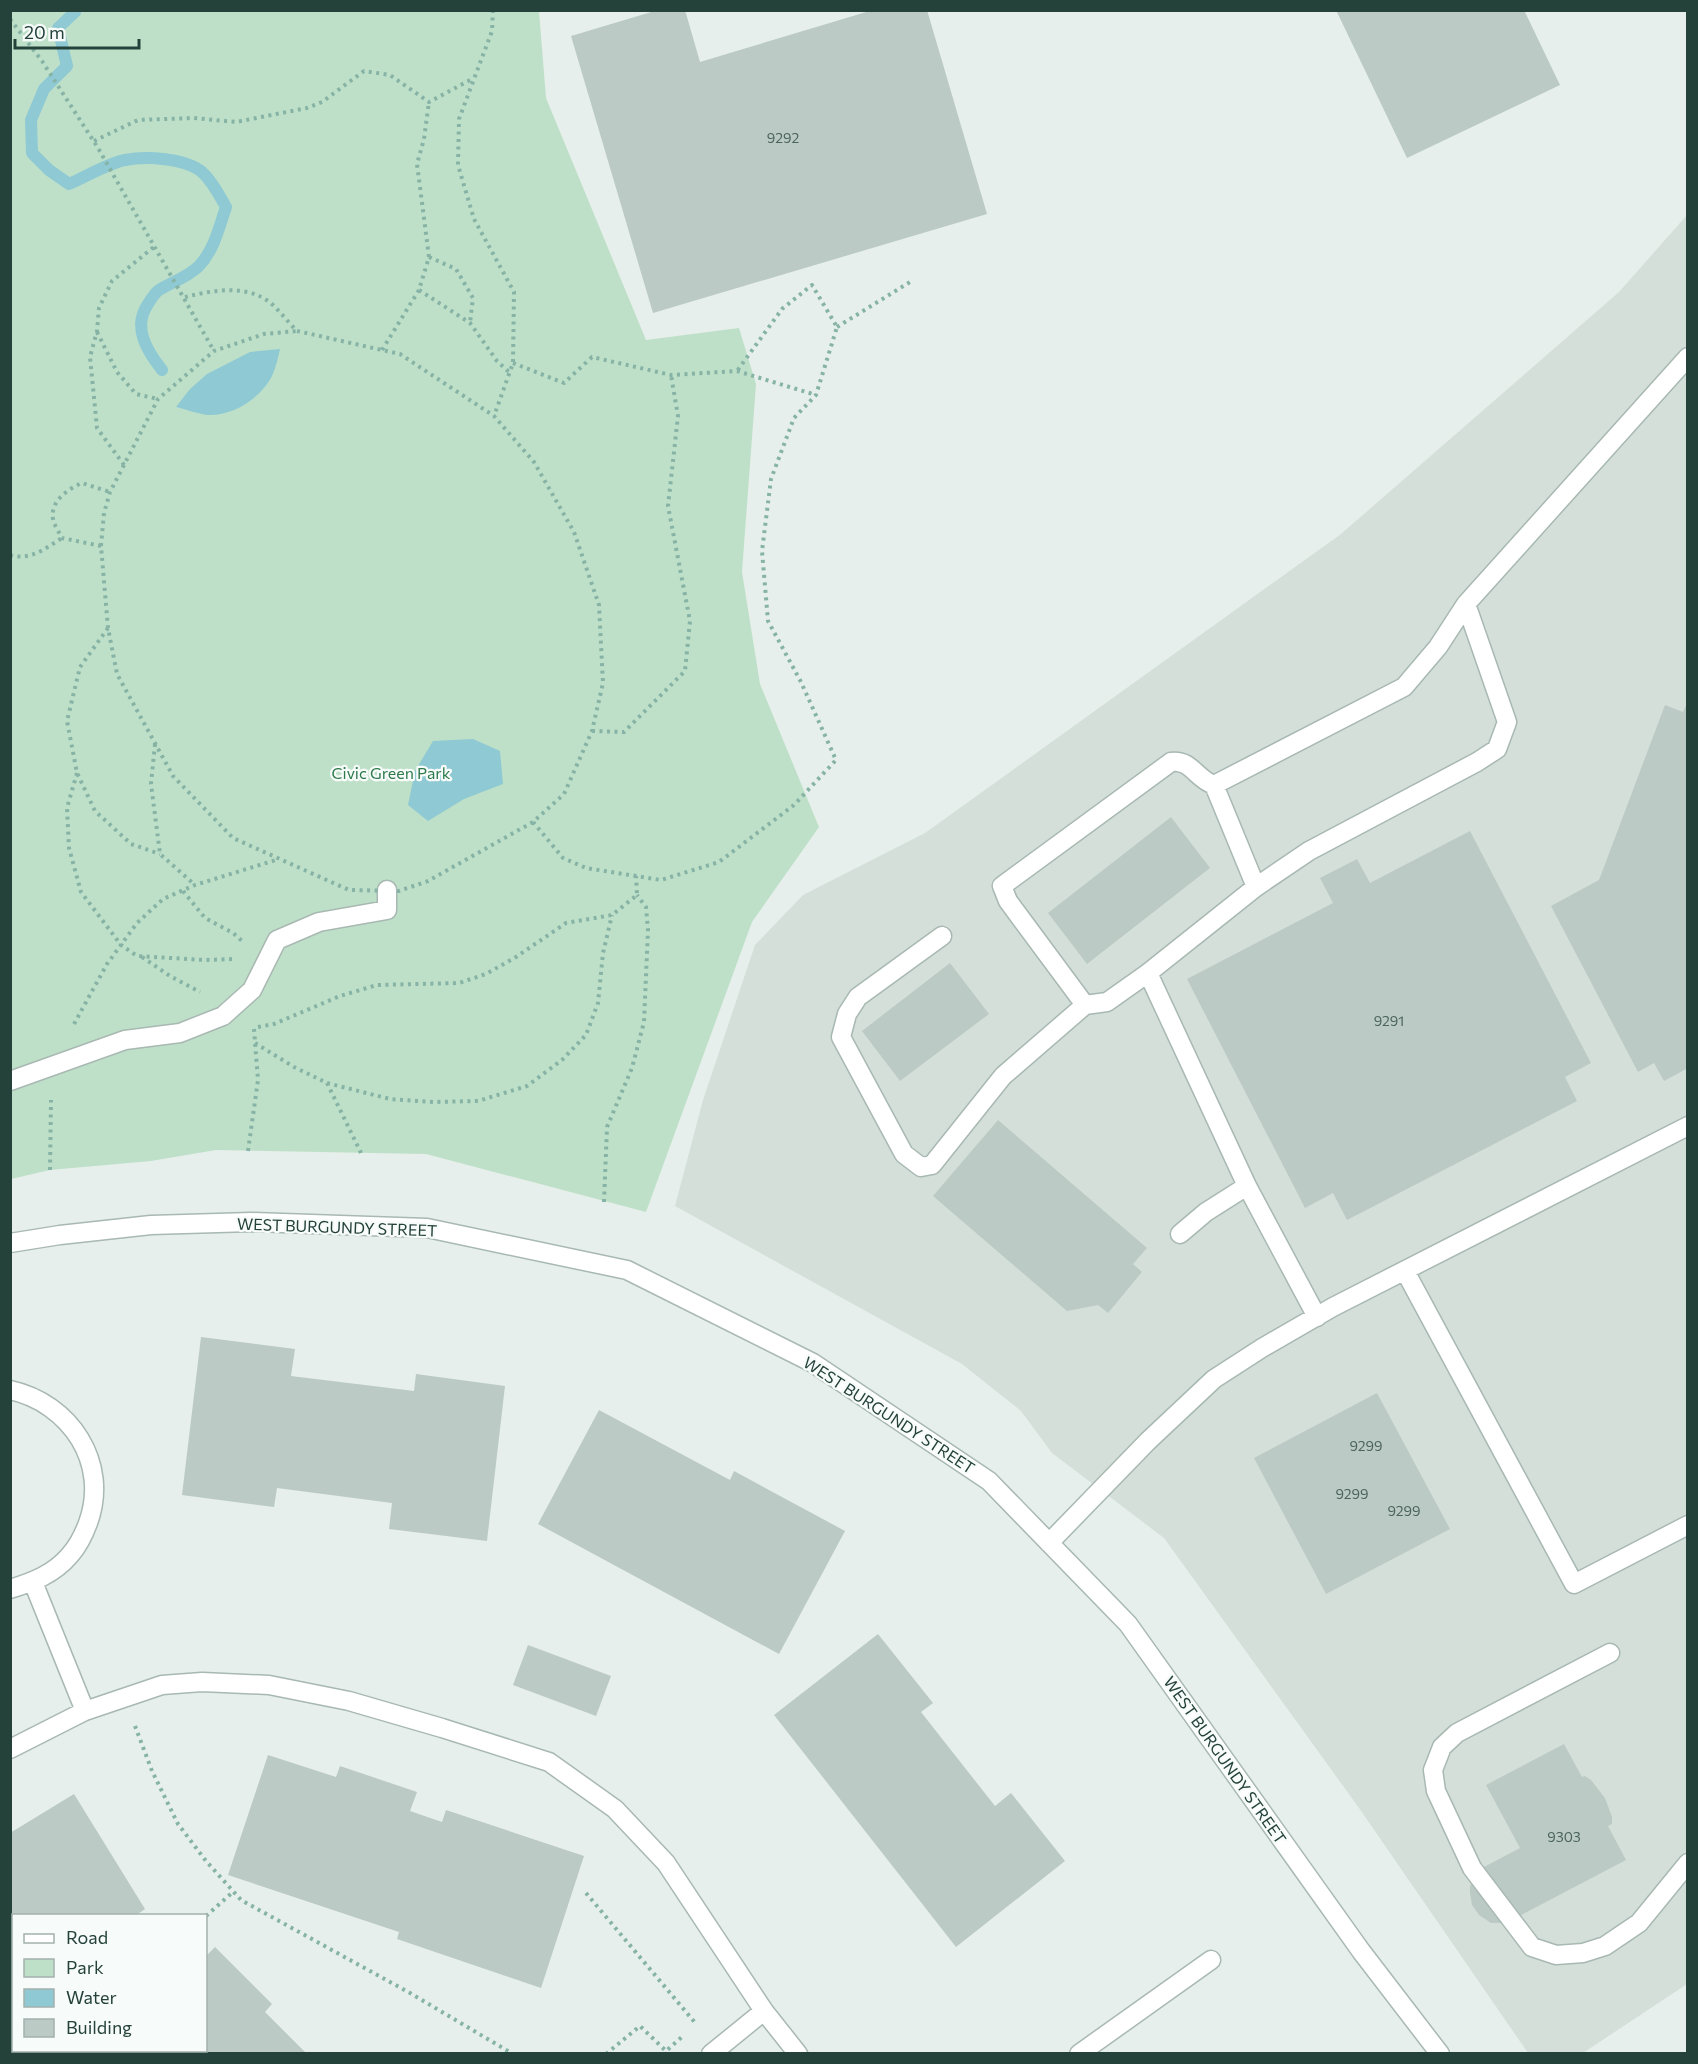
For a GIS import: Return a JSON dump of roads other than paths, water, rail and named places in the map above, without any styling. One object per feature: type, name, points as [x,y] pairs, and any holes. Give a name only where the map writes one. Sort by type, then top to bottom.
[{"type":"street","points":[[1085,1005],[1008,901],[1002,886],[1171,762],[1179,761],[1191,768],[1204,782],[1214,785],[1404,687],[1437,647],[1466,604],[1688,357]]},
{"type":"street","points":[[942,936],[858,997],[848,1014],[842,1037],[904,1154],[921,1167],[932,1165],[1003,1076],[1085,1005],[1107,1002],[1148,973],[1256,887],[1309,851],[1477,762],[1497,749],[1507,722],[1466,604]]},
{"type":"street","points":[[1214,785],[1256,887]]},
{"type":"street","points":[[10,1081],[125,1040],[180,1032],[223,1016],[252,990],[277,940],[320,922],[387,910],[387,890]]},
{"type":"street","points":[[1148,973],[1247,1186],[1317,1317]]},
{"type":"street","points":[[1049,1543],[1148,1441],[1214,1379],[1262,1348],[1317,1317],[1688,1126]]},
{"type":"street","points":[[1180,1234],[1206,1212],[1247,1186]]},
{"type":"street","name":"WEST BURGUNDY STREET","points":[[10,1243],[60,1235],[173,1224],[251,1222],[427,1227],[627,1270],[813,1363],[989,1481],[1128,1624],[1361,1952],[1440,2054]]},
{"type":"street","points":[[1405,1271],[1574,1584],[1688,1525]]},
{"type":"street","points":[[10,1589],[33,1582],[54,1570],[71,1555],[83,1535],[91,1514],[94,1491],[92,1467],[84,1445],[72,1425],[55,1409],[11,1385]]},
{"type":"street","points":[[33,1582],[85,1711]]},
{"type":"street","points":[[1610,1653],[1457,1732],[1442,1747],[1433,1770],[1436,1791],[1472,1868],[1532,1947],[1556,1955],[1583,1953],[1605,1946],[1639,1923],[1688,1863]]},
{"type":"street","points":[[10,1749],[85,1711],[162,1685],[202,1682],[268,1685],[349,1701],[549,1762],[615,1809],[666,1863],[764,2011],[798,2054]]},
{"type":"street","points":[[1079,2054],[1211,1960]]},
{"type":"street","points":[[714,2051],[764,2011]]},
{"type":"water","points":[[280,349],[275,369],[267,384],[261,392],[245,404],[217,415],[200,414],[176,407],[190,389],[207,374],[250,352]]},
{"type":"water","points":[[473,739],[500,751],[503,784],[464,799],[428,821],[408,805],[415,771],[433,741]]},
{"type":"waterway","points":[[75,12],[58,28],[67,66],[44,89],[31,120],[32,153],[49,170],[69,184],[104,167],[125,160],[154,158],[176,161],[195,167],[202,172],[216,189],[226,207],[216,238],[204,260],[190,273],[158,291],[143,313],[141,321],[143,338],[151,355],[162,370]]},
{"type":"park label","name":"Civic Green Park","points":[[391,773]]}]
